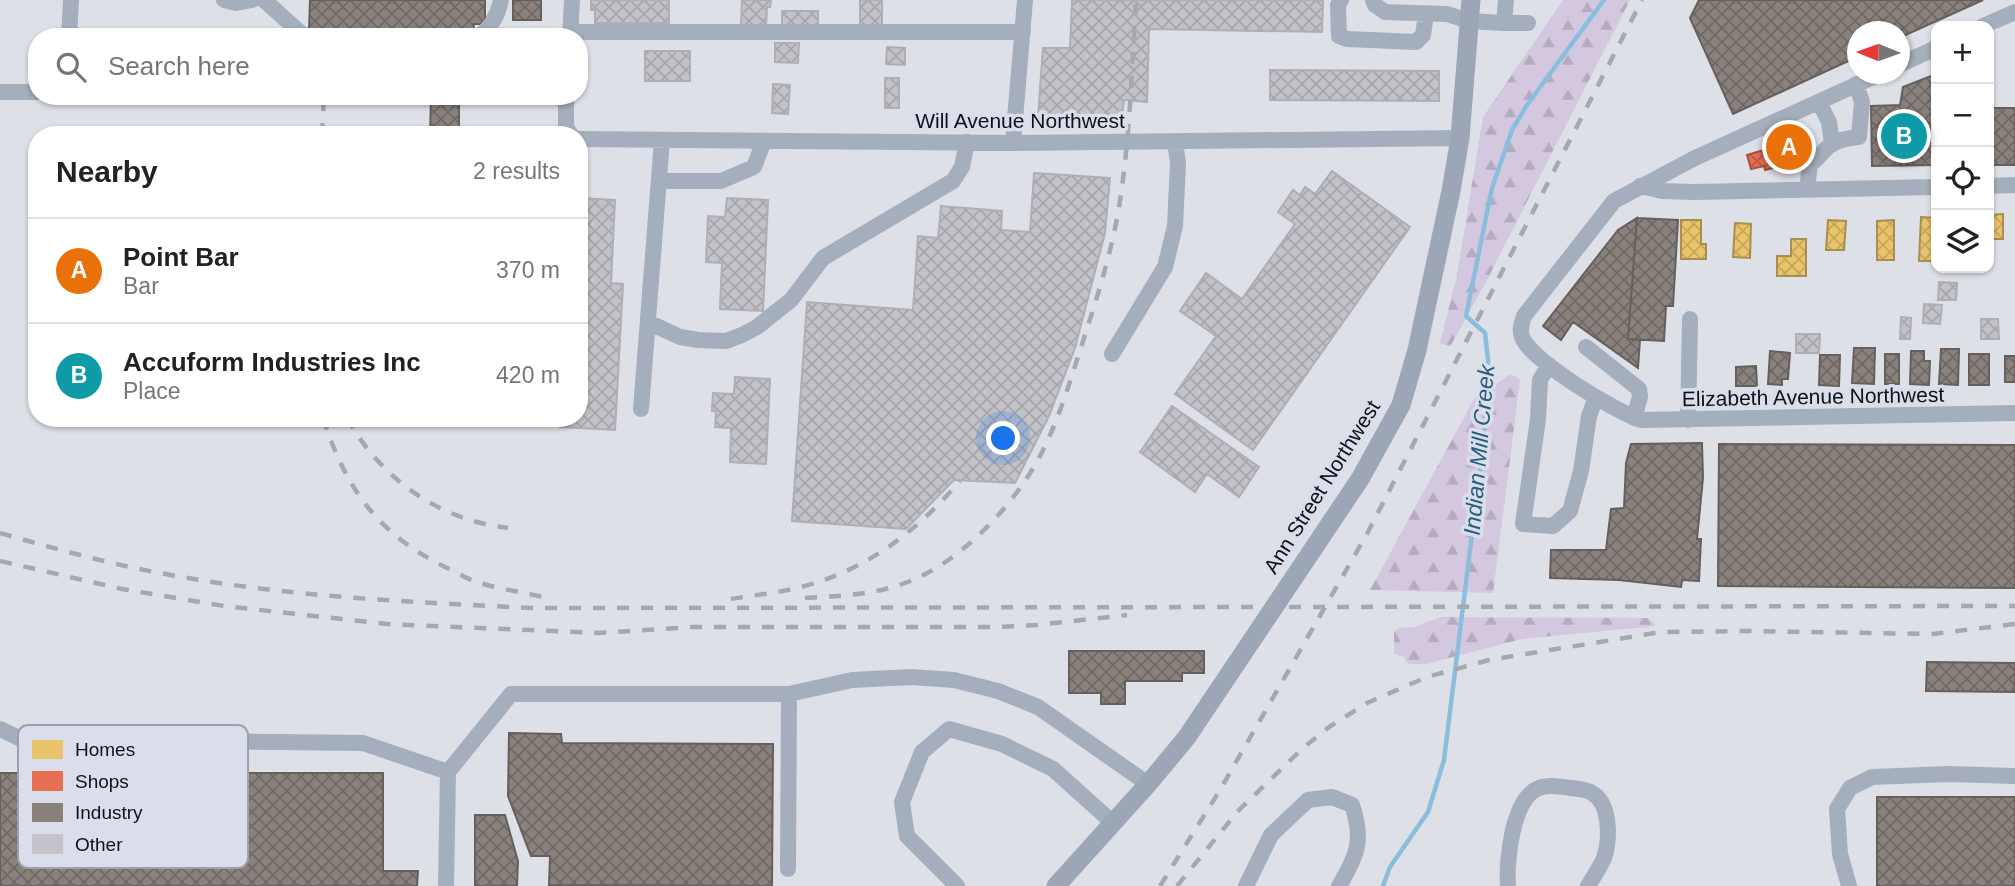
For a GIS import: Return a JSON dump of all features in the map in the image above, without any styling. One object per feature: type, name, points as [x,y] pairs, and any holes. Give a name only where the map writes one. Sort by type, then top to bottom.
[{"type":"main road","name":"Ann Street Northwest","points":[[1056,886],[1187,737],[1360,479],[1401,405],[1418,350],[1451,191],[1460,138],[1471,0]]},
{"type":"street","points":[[69,28],[71,0]]},
{"type":"street","points":[[224,0],[236,3],[252,0]]},
{"type":"street","points":[[264,0],[296,28]]},
{"type":"street","points":[[488,28],[498,14],[501,0]]},
{"type":"street","points":[[570,28],[572,0]]},
{"type":"street","points":[[1013,143],[1026,0]]},
{"type":"street","points":[[1340,0],[1339,36],[1357,40],[1416,42],[1423,35],[1426,14]]},
{"type":"street","points":[[1373,0],[1375,5],[1385,12],[1447,14],[1469,21],[1528,23]]},
{"type":"street","points":[[1504,23],[1506,0]]},
{"type":"street","points":[[1994,21],[2015,12]]},
{"type":"street","points":[[588,34],[1023,32]]},
{"type":"street","points":[[1910,60],[1931,50]]},
{"type":"street","points":[[1640,186],[1856,85],[1862,102],[1859,137],[1832,144],[1810,164],[1807,190]]},
{"type":"street","points":[[0,92],[28,92]]},
{"type":"street","points":[[1819,102],[1829,122],[1832,144]]},
{"type":"street","points":[[566,105],[566,126]]},
{"type":"street","name":"Will Avenue Northwest","points":[[588,139],[1013,143],[1460,138]]},
{"type":"street","points":[[641,409],[662,140]]},
{"type":"street","points":[[659,181],[721,181],[754,167],[764,141]]},
{"type":"street","points":[[1112,354],[1165,267],[1175,226],[1178,163],[1175,141]]},
{"type":"street","points":[[648,322],[680,337],[698,340],[726,341],[757,327],[791,300],[823,258],[953,181],[962,167],[967,142]]},
{"type":"street","points":[[1640,186],[1662,191],[1931,187]]},
{"type":"street","name":"Elizabeth Avenue Northwest","points":[[1640,186],[1614,201],[1524,316],[1521,326],[1521,336],[1532,353],[1614,409],[1634,418],[1656,421],[2015,413]]},
{"type":"street","points":[[1994,186],[2015,186]]},
{"type":"street","points":[[1688,420],[1690,319]]},
{"type":"street","points":[[1586,347],[1639,388],[1640,397],[1634,418]]},
{"type":"street","points":[[1549,365],[1540,380],[1538,419],[1523,524],[1553,526],[1570,511],[1581,471],[1589,416],[1596,397]]},
{"type":"street","points":[[446,886],[448,772],[511,694],[789,694],[852,680],[911,677],[954,680],[987,688],[1038,707],[1148,784]]},
{"type":"street","points":[[788,869],[789,694]]},
{"type":"street","points":[[0,729],[18,738]]},
{"type":"street","points":[[957,886],[907,836],[902,802],[922,752],[949,729],[1002,744],[1053,769],[1113,823]]},
{"type":"street","points":[[248,742],[363,743],[448,772]]},
{"type":"street","points":[[1849,886],[1840,854],[1837,809],[1850,788],[1872,778],[2015,776]]},
{"type":"street","points":[[1508,886],[1506,867],[1517,817],[1525,799],[1538,788],[1553,786],[1593,793],[1603,805],[1607,843],[1603,860],[1588,886]]},
{"type":"street","points":[[1246,886],[1271,835],[1308,800],[1332,797],[1352,805],[1359,839],[1355,859],[1339,886]]},
{"type":"green space","points":[[1563,0],[1630,0],[1450,347],[1440,343],[1457,275],[1483,117]]},
{"type":"green space","points":[[1511,374],[1520,380],[1493,593],[1370,590],[1474,399]]},
{"type":"green space","points":[[1441,617],[1648,618],[1656,626],[1522,639],[1426,664],[1408,664],[1404,657],[1394,654],[1394,632],[1399,628],[1414,627]]},
{"type":"building: Homes","points":[[2003,214],[2003,239],[1994,239],[1994,215]]},
{"type":"building: Homes","points":[[1921,217],[1931,218],[1931,261],[1919,261]]},
{"type":"building: Homes","points":[[1681,220],[1701,220],[1701,244],[1706,244],[1706,259],[1681,259]]},
{"type":"building: Homes","points":[[1828,220],[1846,221],[1844,250],[1826,250]]},
{"type":"building: Homes","points":[[1894,220],[1894,260],[1877,260],[1877,221]]},
{"type":"building: Homes","points":[[1735,223],[1751,224],[1750,258],[1733,257]]},
{"type":"building: Homes","points":[[1791,239],[1806,239],[1806,276],[1777,276],[1777,256],[1791,256]]},
{"type":"building: Shops","points":[[1801,139],[1806,160],[1765,170],[1764,166],[1751,169],[1747,155]]},
{"type":"building: Industry","points":[[310,0],[485,0],[485,24],[474,24],[474,28],[309,28]]},
{"type":"building: Industry","points":[[513,0],[541,0],[541,20],[513,20]]},
{"type":"building: Industry","points":[[1699,0],[1983,0],[1931,21],[1931,24],[1910,33],[1910,21],[1847,21],[1847,62],[1733,114],[1690,18]]},
{"type":"building: Industry","points":[[1931,76],[1931,165],[1872,166],[1871,106],[1900,105],[1903,87]]},
{"type":"building: Industry","points":[[431,105],[459,105],[459,126],[430,126]]},
{"type":"building: Industry","points":[[1994,108],[2015,108],[2015,165],[1994,165]]},
{"type":"building: Industry","points":[[1637,218],[1628,339],[1640,340],[1638,368],[1573,322],[1561,340],[1543,326],[1618,230]]},
{"type":"building: Industry","points":[[1637,218],[1678,220],[1673,306],[1666,306],[1664,341],[1628,339]]},
{"type":"building: Industry","points":[[1854,348],[1875,348],[1874,384],[1852,383]]},
{"type":"building: Industry","points":[[1941,349],[1959,349],[1958,385],[1939,384]]},
{"type":"building: Industry","points":[[1770,351],[1790,353],[1788,379],[1782,379],[1782,385],[1768,384]]},
{"type":"building: Industry","points":[[1911,351],[1924,351],[1924,361],[1930,361],[1929,385],[1910,384]]},
{"type":"building: Industry","points":[[1885,354],[1899,354],[1899,384],[1885,384]]},
{"type":"building: Industry","points":[[1969,354],[1989,354],[1989,385],[1969,385]]},
{"type":"building: Industry","points":[[1820,355],[1840,355],[1839,386],[1819,385]]},
{"type":"building: Industry","points":[[2005,356],[2015,356],[2015,382],[2005,382]]},
{"type":"building: Industry","points":[[1756,366],[1757,386],[1736,386],[1736,367]]},
{"type":"building: Industry","points":[[1702,443],[1703,478],[1697,539],[1701,539],[1699,581],[1682,580],[1681,587],[1619,580],[1550,578],[1551,550],[1606,550],[1611,509],[1624,508],[1626,463],[1631,444]]},
{"type":"building: Industry","points":[[1719,444],[2015,445],[2015,588],[1718,586]]},
{"type":"building: Industry","points":[[1069,651],[1204,651],[1204,673],[1182,673],[1182,681],[1125,681],[1125,704],[1101,704],[1101,693],[1069,693]]},
{"type":"building: Industry","points":[[1927,662],[2015,663],[2015,692],[1926,691]]},
{"type":"building: Industry","points":[[509,733],[561,734],[562,743],[773,744],[772,886],[549,885],[550,856],[531,856],[508,796]]},
{"type":"building: Industry","points":[[0,773],[18,773],[18,868],[248,868],[248,773],[383,773],[383,871],[418,871],[417,886],[0,886]]},
{"type":"building: Industry","points":[[1877,797],[2015,797],[2015,886],[1877,886]]},
{"type":"building: Industry","points":[[475,815],[505,815],[518,861],[517,886],[475,886]]},
{"type":"building: Other","points":[[591,0],[669,0],[669,23],[595,23],[595,10],[591,10]]},
{"type":"building: Other","points":[[742,0],[771,0],[770,7],[767,7],[766,27],[741,25]]},
{"type":"building: Other","points":[[860,0],[882,0],[882,30],[860,30]]},
{"type":"building: Other","points":[[1072,0],[1323,0],[1322,32],[1149,29],[1147,102],[1124,100],[1122,116],[1038,117],[1043,48],[1070,48]]},
{"type":"building: Other","points":[[782,11],[818,11],[818,29],[782,29]]},
{"type":"building: Other","points":[[775,43],[799,43],[798,63],[775,62]]},
{"type":"building: Other","points":[[887,47],[905,48],[905,65],[886,64]]},
{"type":"building: Other","points":[[645,51],[690,51],[690,81],[645,81]]},
{"type":"building: Other","points":[[1270,70],[1439,71],[1439,101],[1270,100]]},
{"type":"building: Other","points":[[885,78],[899,78],[899,108],[885,108]]},
{"type":"building: Other","points":[[773,84],[790,85],[788,114],[772,113]]},
{"type":"building: Other","points":[[1332,171],[1410,227],[1253,450],[1175,394],[1216,336],[1180,311],[1206,273],[1242,299],[1295,224],[1278,212],[1293,190],[1300,195],[1305,187],[1315,194]]},
{"type":"building: Other","points":[[1034,173],[1110,178],[1105,233],[1075,348],[1049,416],[1015,483],[954,480],[906,529],[792,521],[807,302],[913,310],[918,236],[938,238],[941,206],[1002,211],[1001,230],[1030,232]]},
{"type":"building: Other","points":[[588,198],[615,200],[611,283],[623,284],[615,430],[560,427],[588,427]]},
{"type":"building: Other","points":[[727,198],[768,200],[763,311],[720,309],[722,263],[706,262],[708,216],[725,217]]},
{"type":"building: Other","points":[[1939,282],[1957,283],[1956,300],[1938,300]]},
{"type":"building: Other","points":[[1924,304],[1942,305],[1940,324],[1923,323]]},
{"type":"building: Other","points":[[1901,317],[1911,318],[1910,339],[1900,339]]},
{"type":"building: Other","points":[[1981,319],[1998,319],[1999,339],[1981,339]]},
{"type":"building: Other","points":[[1796,334],[1820,334],[1819,353],[1796,353]]},
{"type":"building: Other","points":[[735,377],[770,379],[766,464],[730,462],[731,428],[715,427],[713,393],[734,394]]},
{"type":"building: Other","points":[[1172,406],[1259,467],[1239,497],[1207,474],[1195,492],[1140,452]]},
{"type":"waterway","name":"Indian Mill Creek","points":[[1383,886],[1390,867],[1428,812],[1444,760],[1484,437],[1488,360],[1485,333],[1466,316],[1492,188],[1512,130],[1527,105],[1604,0]]},
{"type":"railway","points":[[805,598],[856,594],[893,587],[925,574],[945,562],[965,547],[1001,512],[1041,454],[1070,380],[1114,235],[1126,151],[1136,0]]},
{"type":"railway","points":[[1160,886],[1220,790],[1368,532],[1642,0]]},
{"type":"railway","points":[[322,126],[324,105]]},
{"type":"railway","points":[[326,427],[354,487],[367,506],[400,539],[421,554],[474,581],[547,598]]},
{"type":"railway","points":[[353,427],[377,460],[414,493],[459,516],[508,528]]},
{"type":"railway","points":[[731,599],[801,587],[848,570],[889,547],[908,532],[960,481]]},
{"type":"railway","points":[[0,533],[106,562],[261,589],[351,598],[531,608],[2015,606]]},
{"type":"railway","points":[[0,561],[122,589],[224,606],[387,624],[598,633],[692,627],[997,627],[1127,615]]},
{"type":"railway","points":[[1177,886],[1238,811],[1304,747],[1367,703],[1427,677],[1489,660],[1661,632],[1933,634],[2015,624]]},
{"type":"place","name":"Accuform Industries Inc","points":[[1904,136]]},
{"type":"place","name":"Point Bar","points":[[1789,147]]}]
